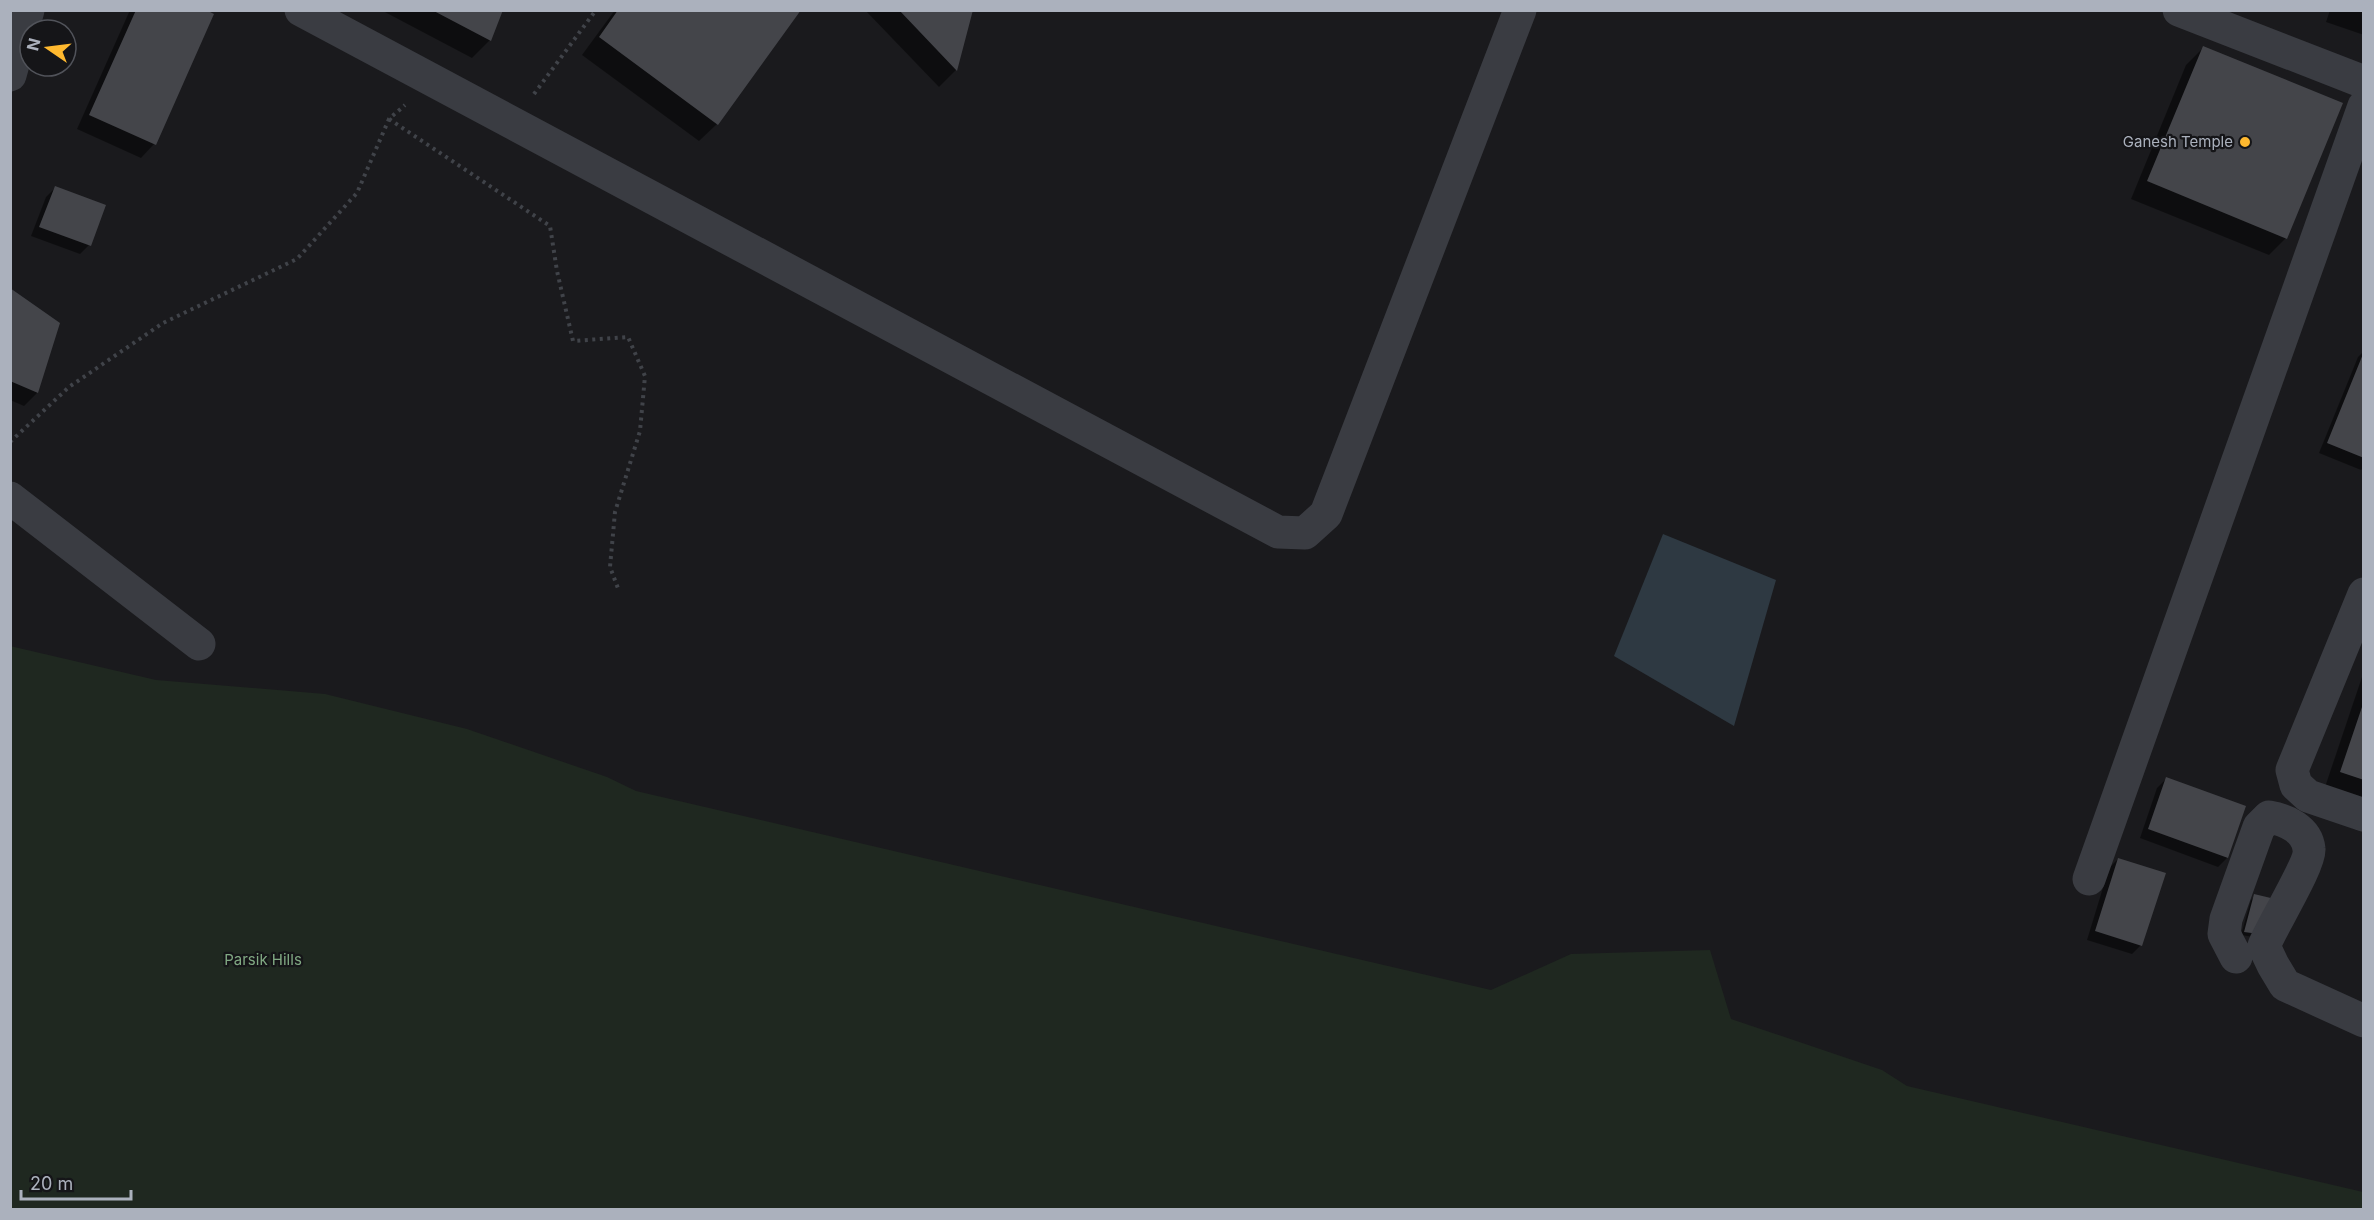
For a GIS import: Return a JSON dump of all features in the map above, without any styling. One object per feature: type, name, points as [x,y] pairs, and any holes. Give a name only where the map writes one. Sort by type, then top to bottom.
[{"type":"street","points":[[10,75],[28,10]]},
{"type":"street","points":[[301,10],[1278,532],[1305,533],[1326,514],[1520,10]]},
{"type":"street","points":[[2180,10],[2364,82]]},
{"type":"street","points":[[2089,879],[2364,106]]},
{"type":"street","points":[[10,498],[199,644]]},
{"type":"street","points":[[2364,594],[2292,770],[2296,785],[2307,795],[2364,815]]},
{"type":"street","points":[[2236,957],[2224,934],[2233,898],[2259,827],[2269,817],[2285,819],[2304,834],[2310,850],[2303,870],[2270,929],[2264,946],[2285,985],[2364,1021]]},
{"type":"path","points":[[513,123],[596,10]]},
{"type":"path","points":[[10,442],[69,387],[163,323],[297,259],[357,193],[389,119],[433,81]]},
{"type":"path","points":[[389,119],[550,226],[556,272],[573,341],[628,337],[645,376],[640,431],[615,512],[610,567],[619,591]]},
{"type":"green space","name":"Parsik Hills","points":[[10,646],[156,680],[325,694],[467,729],[607,777],[636,791],[1491,990],[1571,954],[1710,950],[1731,1019],[1882,1070],[1907,1086],[2363,1192],[2363,1209],[11,1209]]},
{"type":"shaded area","points":[[1663,534],[1776,580],[1734,726],[1614,656]]},
{"type":"building","points":[[136,10],[206,10],[214,14],[156,145],[89,115]]},
{"type":"building","points":[[432,10],[503,10],[491,41]]},
{"type":"building","points":[[618,10],[801,10],[718,125],[599,37]]},
{"type":"building","points":[[899,10],[973,10],[957,71]]},
{"type":"building","name":"Ganesh Temple","points":[[2203,46],[2343,103],[2287,239],[2147,181]]},
{"type":"building","points":[[55,186],[106,205],[91,246],[39,227]]},
{"type":"building","points":[[10,288],[60,323],[38,393],[10,381]]},
{"type":"building","points":[[2364,354],[2364,458],[2327,443]]},
{"type":"building","points":[[2364,704],[2364,780],[2340,772]]},
{"type":"building","points":[[2166,777],[2246,806],[2228,858],[2148,829]]},
{"type":"building","points":[[2118,858],[2166,873],[2142,946],[2095,931]]},
{"type":"building","points":[[2254,894],[2275,899],[2259,934],[2244,932]]},
{"type":"place","name":"Ganesh Temple","points":[[2245,142]]}]
